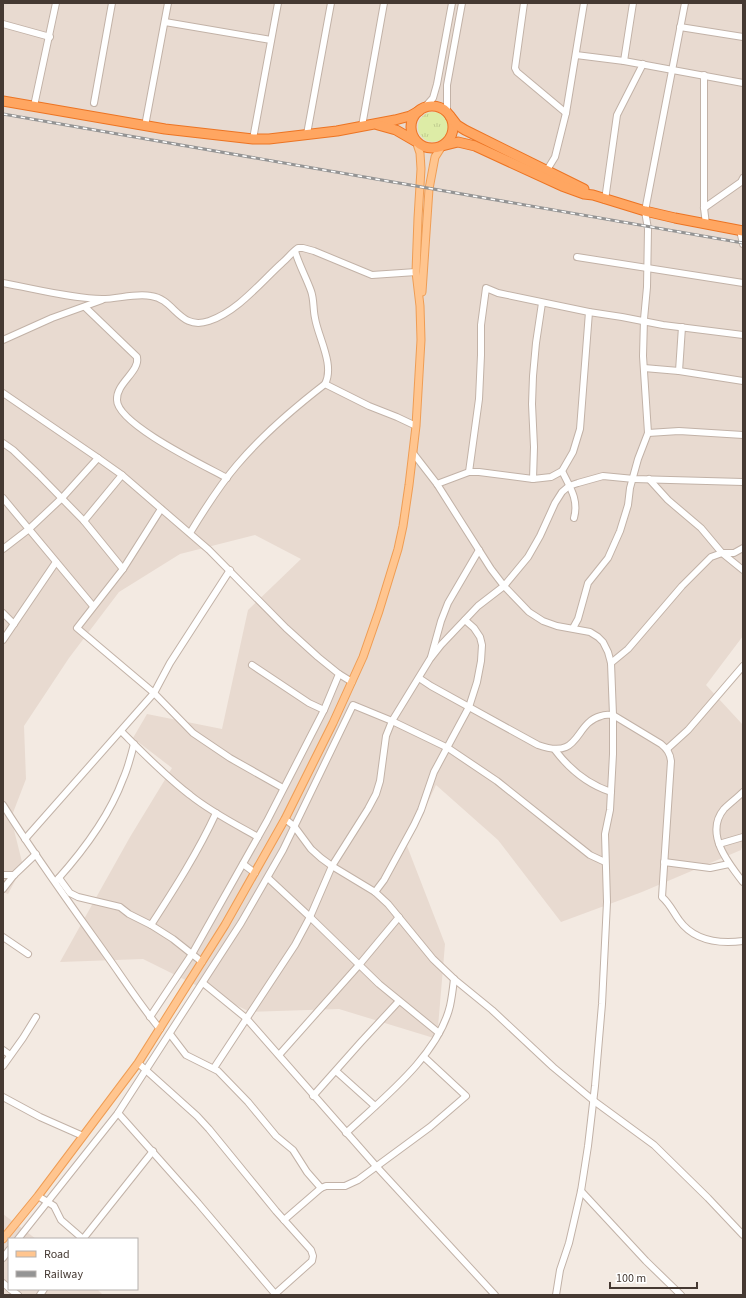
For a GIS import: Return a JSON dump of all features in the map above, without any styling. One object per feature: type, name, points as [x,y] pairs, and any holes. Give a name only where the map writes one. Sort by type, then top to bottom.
[{"type":"highway","points":[[3,101],[145,126],[215,136],[253,139],[268,139],[337,131],[404,118],[422,109],[437,106],[449,114],[457,125],[465,130],[605,200],[645,211],[742,230]]},
{"type":"highway","points":[[416,141],[412,135],[411,127],[414,116],[422,109]]},
{"type":"highway","points":[[442,146],[449,140],[453,132],[453,125],[449,114]]},
{"type":"highway","points":[[374,124],[396,130],[428,148],[435,148],[458,142],[475,146],[562,186],[584,194],[593,195]]},
{"type":"main road","points":[[3,1239],[38,1196],[138,1063],[225,925],[286,819],[363,657],[398,549],[405,512],[416,426],[421,340],[420,306],[416,272],[421,169],[420,153],[416,141]]},
{"type":"main road","points":[[420,306],[424,276],[429,189],[435,157],[442,146]]},
{"type":"street","points":[[34,106],[50,37],[56,3]]},
{"type":"street","points":[[94,103],[112,3]]},
{"type":"street","points":[[145,126],[168,3]]},
{"type":"street","points":[[253,139],[278,3]]},
{"type":"street","points":[[307,134],[331,3]]},
{"type":"street","points":[[362,126],[384,3]]},
{"type":"street","points":[[422,109],[433,98],[437,84],[452,3]]},
{"type":"street","points":[[449,114],[447,85],[462,3]]},
{"type":"street","points":[[524,3],[515,68],[517,72],[566,113]]},
{"type":"street","points":[[547,170],[555,157],[566,113],[584,3]]},
{"type":"street","points":[[624,61],[633,3]]},
{"type":"street","points":[[573,628],[579,615],[588,583],[608,558],[616,541],[624,519],[638,458],[648,433],[644,368],[644,322],[647,287],[646,268],[648,229],[645,211],[685,3]]},
{"type":"street","points":[[164,22],[271,40]]},
{"type":"street","points":[[3,24],[50,37]]},
{"type":"street","points":[[680,28],[743,37]]},
{"type":"street","points":[[576,55],[643,64],[743,83]]},
{"type":"street","points":[[605,200],[617,115],[643,64]]},
{"type":"street","points":[[704,75],[704,208],[706,224]]},
{"type":"street","points":[[704,208],[741,182],[743,178]]},
{"type":"street","points":[[742,230],[743,244]]},
{"type":"street","points":[[3,282],[70,295],[103,299],[152,296],[161,299],[188,322],[198,323],[208,321],[234,308],[298,248],[305,248],[372,275],[416,272]]},
{"type":"street","points":[[190,533],[237,464],[277,423],[325,384],[329,374],[315,319],[311,291],[301,270],[295,251]]},
{"type":"street","points":[[577,257],[743,283]]},
{"type":"street","points":[[469,472],[479,399],[481,325],[486,288],[498,293],[589,312],[622,316],[644,322],[743,335]]},
{"type":"street","points":[[3,340],[52,318],[85,307],[103,299]]},
{"type":"street","points":[[533,479],[533,376],[542,303]]},
{"type":"street","points":[[85,307],[137,357],[138,361],[136,366],[117,394],[116,401],[121,412],[158,440],[227,478]]},
{"type":"street","points":[[437,484],[469,472],[533,479],[551,477],[562,471],[573,452],[580,428],[589,312]]},
{"type":"street","points":[[679,371],[682,327]]},
{"type":"street","points":[[644,368],[679,371],[743,381]]},
{"type":"street","points":[[325,384],[369,406],[416,426]]},
{"type":"street","points":[[3,394],[122,475],[209,550],[286,628],[318,657],[339,674],[352,682]]},
{"type":"street","points":[[648,433],[679,430],[743,435]]},
{"type":"street","points":[[3,443],[13,450],[84,521],[123,569]]},
{"type":"street","points":[[413,453],[437,484],[504,586],[529,612],[543,621],[557,626],[590,632],[598,637],[604,642],[611,663],[613,715],[611,792],[610,810],[605,834],[607,902],[594,1101],[581,1191],[569,1243],[560,1270],[556,1295]]},
{"type":"street","points":[[3,549],[29,529],[62,498],[98,458]]},
{"type":"street","points":[[562,471],[576,503],[574,518]]},
{"type":"street","points":[[84,521],[122,475]]},
{"type":"street","points":[[214,1068],[295,945],[310,917],[332,866],[376,794],[380,781],[386,736],[392,721],[430,659],[478,606],[504,586],[528,557],[544,529],[558,498],[569,486],[603,476],[634,479],[743,482]]},
{"type":"street","points":[[649,479],[668,500],[701,528],[722,553],[743,570]]},
{"type":"street","points":[[3,498],[93,606]]},
{"type":"street","points":[[161,509],[123,569],[77,628],[154,693],[198,737],[230,758],[283,788]]},
{"type":"street","points":[[611,663],[628,649],[682,586],[711,557],[722,553],[734,553],[743,548]]},
{"type":"street","points":[[430,659],[448,603],[479,550]]},
{"type":"street","points":[[3,640],[56,562]]},
{"type":"street","points":[[26,839],[154,693],[170,663],[230,570]]},
{"type":"street","points":[[3,613],[14,624]]},
{"type":"street","points":[[375,892],[384,880],[414,825],[421,810],[434,772],[469,707],[482,661],[482,645],[480,637],[474,628],[465,620]]},
{"type":"street","points":[[252,665],[309,703],[324,710]]},
{"type":"street","points":[[666,749],[688,730],[743,666]]},
{"type":"street","points":[[150,1017],[192,954],[258,837],[324,710],[339,674]]},
{"type":"street","points":[[419,678],[538,745],[554,750],[569,745],[595,718],[613,715],[666,749],[670,755],[671,761],[662,898],[669,904],[685,927],[695,935],[705,940],[716,942],[743,942]]},
{"type":"street","points":[[19,1238],[118,1114],[241,923],[268,878],[353,706],[392,721],[448,748],[497,781],[590,855],[605,862]]},
{"type":"street","points":[[121,731],[174,782],[191,796],[216,813],[258,837]]},
{"type":"street","points":[[55,883],[92,836],[112,802],[123,780],[134,744]]},
{"type":"street","points":[[554,750],[564,763],[588,783],[611,792]]},
{"type":"street","points":[[743,792],[723,810],[716,828],[719,844],[729,864],[743,882]]},
{"type":"street","points":[[3,805],[55,883],[160,1029]]},
{"type":"street","points":[[152,925],[183,875],[216,813]]},
{"type":"street","points":[[286,819],[294,826],[311,849],[332,866],[375,892],[388,904],[433,959],[454,979],[492,1010],[553,1067],[594,1101],[654,1145],[743,1235]]},
{"type":"street","points":[[719,844],[743,837]]},
{"type":"street","points":[[3,889],[14,875],[36,854]]},
{"type":"street","points":[[664,862],[710,868],[723,867],[729,864]]},
{"type":"street","points":[[243,864],[255,872]]},
{"type":"street","points":[[3,875],[14,875]]},
{"type":"street","points":[[60,878],[70,893],[78,897],[120,907],[134,917],[152,925],[202,962]]},
{"type":"street","points":[[268,878],[359,965],[399,1001],[439,1033]]},
{"type":"street","points":[[278,1055],[359,965],[399,917]]},
{"type":"street","points":[[3,937],[28,954]]},
{"type":"street","points":[[346,1133],[424,1057],[439,1033],[450,1006],[454,979]]},
{"type":"street","points":[[203,983],[246,1018],[346,1133],[494,1295]]},
{"type":"street","points":[[313,1096],[399,1001]]},
{"type":"street","points":[[3,1066],[36,1017]]},
{"type":"street","points":[[170,1034],[190,1059],[214,1068],[248,1102],[276,1136],[293,1150],[307,1172],[321,1188]]},
{"type":"street","points":[[3,1050],[10,1055]]},
{"type":"street","points":[[284,1220],[321,1188],[326,1186],[345,1186],[351,1184],[430,1127],[466,1096],[424,1057]]},
{"type":"street","points":[[118,1114],[198,1202],[275,1295],[312,1261],[312,1250],[284,1220],[205,1124],[138,1063]]},
{"type":"street","points":[[336,1071],[375,1106]]},
{"type":"street","points":[[3,1097],[40,1117],[84,1136]]},
{"type":"street","points":[[84,1238],[153,1151]]},
{"type":"street","points":[[581,1191],[646,1261],[681,1295]]},
{"type":"street","points":[[38,1196],[54,1206],[60,1220],[82,1238]]},
{"type":"shaded area","points":[[3,3],[743,3],[743,636],[706,685],[743,725],[743,844],[741,850],[642,892],[561,922],[498,840],[436,785],[407,846],[445,944],[437,1039],[339,1009],[250,1012],[143,959],[60,962],[130,837],[172,768],[133,738],[147,714],[222,729],[248,610],[301,559],[255,535],[180,554],[119,592],[69,658],[24,726],[26,779],[11,818],[23,866],[8,894],[3,892]]},
{"type":"shaded area","points":[[3,1214],[35,1238],[8,1238],[8,1290],[98,1290],[103,1295],[3,1295]]},
{"type":"green space","points":[[433,112],[443,117],[448,127],[443,137],[433,142],[423,137],[418,127],[423,117]]},
{"type":"railway","points":[[3,114],[743,243]]}]
